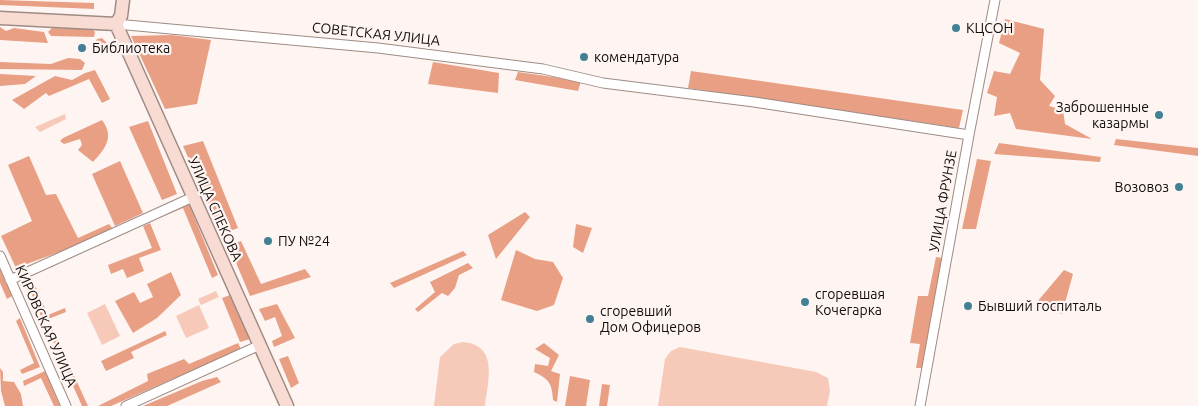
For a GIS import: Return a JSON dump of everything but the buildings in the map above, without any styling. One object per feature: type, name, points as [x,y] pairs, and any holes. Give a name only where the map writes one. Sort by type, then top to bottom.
[{"type":"main road","points":[[116,24],[121,16],[123,0]]},
{"type":"main road","name":"СОВЕТСКАЯ УЛИЦА","points":[[0,18],[116,24]]},
{"type":"main road","name":"УЛИЦА СПЕКОВА","points":[[116,24],[287,406]]},
{"type":"street","points":[[969,134],[995,0]]},
{"type":"street","name":"СОВЕТСКАЯ УЛИЦА","points":[[116,24],[378,48],[543,69],[603,83],[746,102]]},
{"type":"street","name":"УЛИЦА ФРУНЗЕ","points":[[746,102],[969,134],[920,406]]},
{"type":"street","points":[[10,280],[193,196]]},
{"type":"street","name":"КИРОВСКАЯ УЛИЦА","points":[[0,256],[66,406]]},
{"type":"street","points":[[126,406],[260,346]]},
{"type":"shaded area","points":[[0,0],[94,3],[94,9],[0,5]]},
{"type":"shaded area","points":[[1005,19],[1044,29],[1040,80],[1055,96],[1049,106],[1063,110],[1065,124],[1092,139],[1016,129],[1010,113],[994,116],[997,97],[987,93],[994,71],[1010,74],[1020,53],[999,43]]},
{"type":"shaded area","points":[[0,27],[6,31],[14,28],[44,32],[48,43],[0,40]]},
{"type":"shaded area","points":[[52,28],[92,29],[95,32],[94,37],[51,36],[48,32]]},
{"type":"shaded area","points":[[172,35],[211,40],[197,104],[165,109],[131,36]]},
{"type":"shaded area","points":[[102,38],[108,44],[107,52],[98,50],[94,44],[97,39]]},
{"type":"shaded area","points":[[68,58],[80,59],[85,63],[82,70],[0,69],[0,62],[51,64]]},
{"type":"shaded area","points":[[433,62],[499,73],[498,93],[428,84]]},
{"type":"shaded area","points":[[95,70],[110,99],[102,103],[89,79],[49,96],[46,93],[24,109],[12,100],[55,76],[72,80]]},
{"type":"shaded area","points":[[691,71],[963,110],[959,128],[688,88]]},
{"type":"shaded area","points":[[518,72],[581,81],[578,91],[515,80]]},
{"type":"shaded area","points":[[0,74],[36,76],[25,84],[0,86]]},
{"type":"shaded area","points":[[65,114],[66,119],[40,132],[35,127]]},
{"type":"shaded area","points":[[102,120],[108,132],[107,142],[93,162],[78,150],[82,145],[80,139],[64,144],[60,141],[63,138]]},
{"type":"shaded area","points":[[148,121],[177,194],[162,200],[129,127]]},
{"type":"shaded area","points":[[1116,139],[1198,148],[1198,156],[1114,145]]},
{"type":"shaded area","points":[[203,141],[238,228],[222,234],[183,146]]},
{"type":"shaded area","points":[[999,143],[1101,157],[1100,162],[994,154]]},
{"type":"shaded area","points":[[29,156],[46,195],[56,194],[78,238],[109,224],[113,229],[70,248],[16,268],[1,236],[32,221],[8,165]]},
{"type":"shaded area","points":[[977,159],[991,161],[976,229],[962,229]]},
{"type":"shaded area","points":[[120,161],[143,213],[115,226],[92,174]]},
{"type":"shaded area","points":[[188,202],[218,275],[212,278],[183,208],[159,218],[158,215]]},
{"type":"shaded area","points":[[525,212],[530,217],[496,259],[488,235]]},
{"type":"shaded area","points":[[150,223],[161,250],[139,258],[144,271],[127,278],[123,269],[111,274],[108,265],[152,248],[143,226]]},
{"type":"shaded area","points":[[576,224],[592,228],[583,253],[573,247]]},
{"type":"shaded area","points":[[241,241],[261,284],[305,269],[311,277],[250,296],[229,246]]},
{"type":"shaded area","points":[[516,250],[535,259],[553,262],[563,278],[554,305],[537,311],[501,300]]},
{"type":"shaded area","points":[[463,251],[467,255],[394,288],[390,283]]},
{"type":"shaded area","points":[[936,257],[942,258],[922,368],[916,368],[920,344],[910,343],[918,296],[928,296]]},
{"type":"shaded area","points":[[468,263],[473,268],[459,275],[455,288],[448,296],[442,293],[418,312],[415,309],[435,292],[430,282]]},
{"type":"shaded area","points":[[0,269],[12,296],[7,299],[0,283]]},
{"type":"shaded area","points":[[1064,270],[1073,274],[1062,314],[1037,302]]},
{"type":"shaded area","points":[[171,272],[181,295],[157,318],[133,333],[115,301],[134,292],[140,303],[153,297],[147,284]]},
{"type":"shaded area","points":[[32,278],[48,315],[65,308],[66,312],[43,321],[26,281]]},
{"type":"shaded area","points":[[216,291],[219,297],[201,305],[198,299]]},
{"type":"shaded area","points":[[230,295],[250,339],[240,342],[222,298]]},
{"type":"shaded area","points":[[105,304],[120,336],[102,345],[87,313]]},
{"type":"shaded area","points":[[277,304],[295,338],[274,347],[272,341],[282,336],[275,317],[265,321],[259,309]]},
{"type":"shaded area","points":[[199,305],[209,328],[186,338],[176,316]]},
{"type":"shaded area","points":[[20,318],[40,367],[22,374],[20,370],[34,363],[16,321]]},
{"type":"shaded area","points":[[52,327],[88,406],[82,406],[48,330]]},
{"type":"shaded area","points":[[165,331],[167,335],[131,352],[134,358],[106,371],[101,361]]},
{"type":"shaded area","points":[[463,342],[474,345],[482,350],[487,357],[489,376],[485,406],[434,406],[440,357],[454,344]]},
{"type":"shaded area","points":[[238,343],[241,349],[111,406],[98,406],[148,381],[147,374],[184,359],[189,364]]},
{"type":"shaded area","points":[[544,343],[559,355],[551,371],[560,374],[557,402],[553,400],[549,382],[534,372],[535,364],[548,366],[550,358],[535,349]]},
{"type":"shaded area","points":[[680,347],[816,372],[828,378],[830,391],[827,406],[658,406],[665,359],[671,351]]},
{"type":"shaded area","points":[[288,356],[299,383],[291,388],[279,359]]},
{"type":"shaded area","points":[[0,368],[3,372],[3,381],[14,382],[21,394],[23,406],[5,406],[1,391]]},
{"type":"shaded area","points":[[45,371],[60,406],[54,406],[41,378],[24,386],[23,381]]},
{"type":"shaded area","points":[[570,376],[590,380],[586,406],[565,406]]},
{"type":"shaded area","points":[[217,377],[221,382],[167,406],[143,406],[202,381]]},
{"type":"shaded area","points":[[602,384],[610,385],[607,406],[599,406]]},
{"type":"place","name":"КЦСОН","points":[[956,28]]},
{"type":"place","name":"Библиотека","points":[[82,48]]},
{"type":"place","name":"комендатура","points":[[584,57]]},
{"type":"place","name":"Заброшенные казармы","points":[[1159,115]]},
{"type":"place","name":"Возовоз","points":[[1179,187]]},
{"type":"place","name":"ПУ №24","points":[[268,241]]},
{"type":"place","name":"сгоревшая Кочегарка","points":[[805,302]]},
{"type":"place","name":"Бывший госпиталь","points":[[968,306]]},
{"type":"place","name":"сгоревший Дом Офицеров","points":[[590,319]]}]
